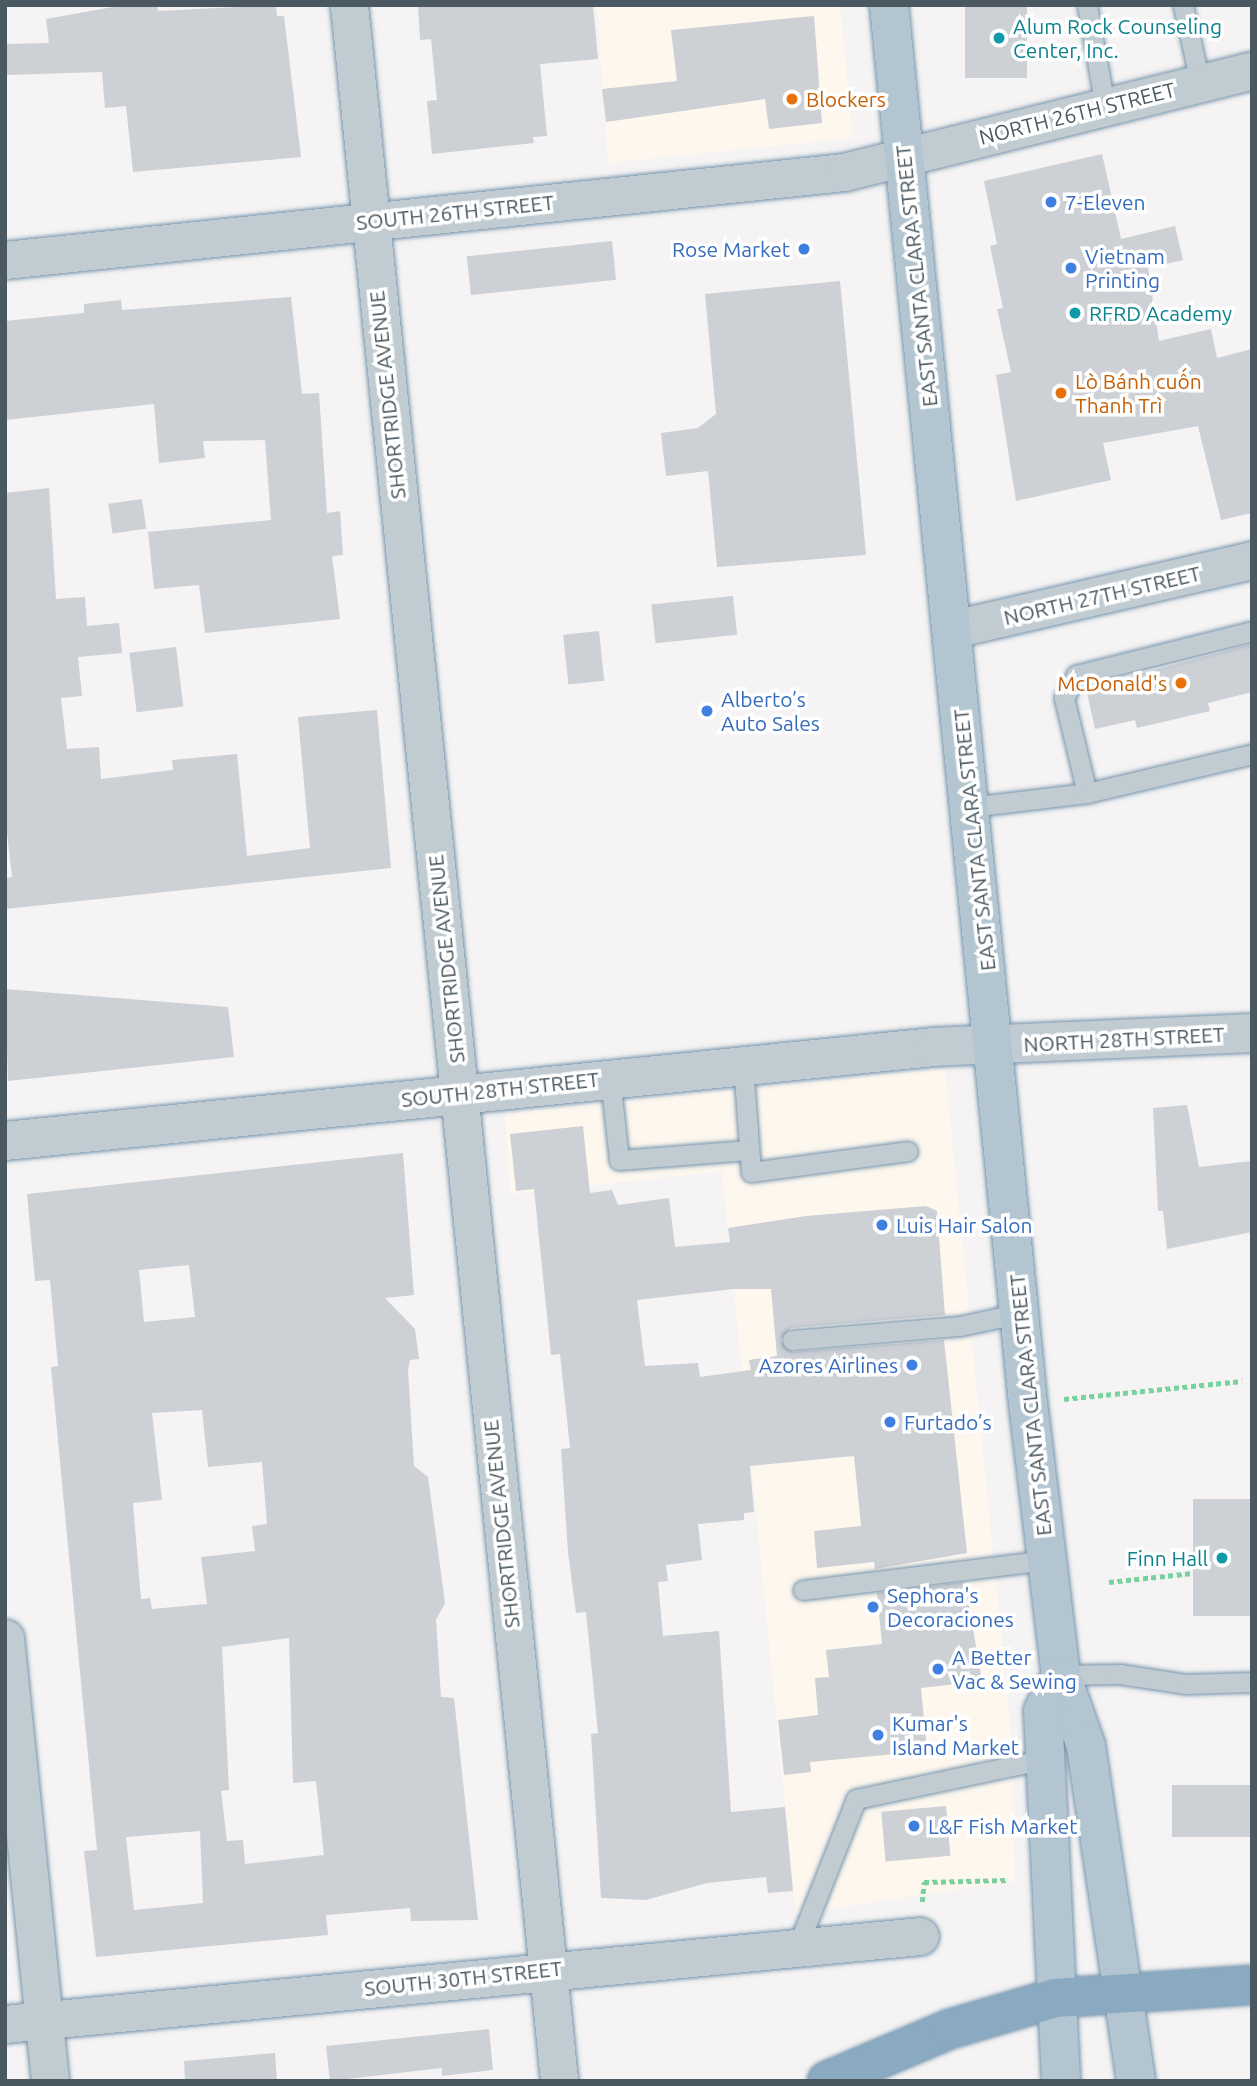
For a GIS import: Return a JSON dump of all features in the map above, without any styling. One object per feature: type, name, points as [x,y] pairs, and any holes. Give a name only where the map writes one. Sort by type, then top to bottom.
[{"type":"highway","points":[[827,2081],[950,2029],[1055,1998],[1252,1985]]},
{"type":"main road","name":"EAST SANTA CLARA STREET","points":[[889,5],[996,1044],[1028,1403],[1060,1675],[1086,1746],[1126,1993],[1136,2081]]},
{"type":"main road","points":[[1060,1675],[1043,1711],[1061,2081]]},
{"type":"street","name":"SHORTRIDGE AVENUE","points":[[349,5],[559,2081]]},
{"type":"street","name":"NORTH 26TH STREET","points":[[904,158],[1252,70]]},
{"type":"street","name":"SOUTH 26TH STREET","points":[[5,260],[844,172],[904,158]]},
{"type":"street","name":"NORTH 27TH STREET","points":[[953,629],[1252,560]]},
{"type":"street","name":"NORTH 28TH STREET","points":[[996,1044],[1252,1032]]},
{"type":"street","name":"SOUTH 28TH STREET","points":[[5,1141],[610,1078],[996,1044]]},
{"type":"street","points":[[5,1638],[50,2081]]},
{"type":"street","name":"SOUTH 30TH STREET","points":[[5,2024],[547,1969],[920,1936]]},
{"type":"lane","points":[[1087,5],[1105,106]]},
{"type":"lane","points":[[1183,5],[1200,83]]},
{"type":"lane","points":[[1087,793],[1064,698],[1076,674],[1252,631]]},
{"type":"lane","points":[[970,807],[1087,793],[1252,754]]},
{"type":"lane","points":[[743,1065],[751,1172],[908,1151]]},
{"type":"lane","points":[[610,1078],[619,1160],[749,1150]]},
{"type":"lane","points":[[792,1340],[960,1326],[1020,1313]]},
{"type":"lane","points":[[803,1590],[1047,1560]]},
{"type":"lane","points":[[1060,1675],[1252,1682]]},
{"type":"lane","points":[[797,1948],[856,1799],[1046,1759]]},
{"type":"path","points":[[1028,1403],[1242,1381]]},
{"type":"path","points":[[1109,1582],[1193,1573]]},
{"type":"path","points":[[920,1936],[924,1882],[1008,1880]]},
{"type":"shaded area","points":[[597,5],[840,5],[853,138],[608,163]]},
{"type":"shaded area","points":[[945,1069],[1010,1725],[1015,1881],[796,1914],[722,1171],[510,1194],[505,1114]]},
{"type":"building","points":[[124,5],[157,5],[158,11],[276,5],[277,16],[284,16],[301,157],[133,172],[126,106],[105,108],[102,72],[5,75],[5,44],[49,43],[46,19]]},
{"type":"building","points":[[418,5],[593,5],[598,59],[540,64],[547,136],[533,137],[534,143],[432,154],[427,101],[437,100],[431,39],[420,40]]},
{"type":"building","name":"Alum Rock Counseling Center, Inc.","points":[[965,5],[1027,5],[1027,78],[965,78]]},
{"type":"building","points":[[814,16],[822,123],[769,129],[765,99],[606,122],[602,89],[677,81],[671,30]]},
{"type":"building","points":[[1102,154],[1121,239],[1175,226],[1183,260],[1148,268],[1159,341],[1211,329],[1217,358],[1252,349],[1252,513],[1221,520],[1198,426],[1103,443],[1111,480],[1016,501],[996,375],[1011,372],[997,309],[1003,308],[990,246],[997,244],[984,181]]},
{"type":"building","points":[[612,241],[616,280],[471,295],[467,256]]},
{"type":"building","points":[[840,281],[866,555],[717,567],[708,471],[666,476],[661,433],[698,428],[716,414],[705,294]]},
{"type":"building","points":[[291,297],[302,394],[319,393],[327,513],[340,511],[343,555],[332,556],[340,619],[205,633],[199,585],[154,589],[148,532],[271,520],[265,440],[203,441],[205,458],[159,463],[154,404],[5,420],[5,321],[84,313],[84,304],[121,300],[122,310]]},
{"type":"building","points":[[49,488],[56,599],[85,597],[87,626],[119,623],[122,653],[78,657],[82,696],[61,698],[67,749],[99,747],[101,779],[173,770],[172,760],[237,754],[247,856],[310,848],[298,717],[377,710],[391,868],[5,909],[5,878],[12,877],[5,816],[5,493]]},
{"type":"building","points":[[142,499],[146,529],[113,533],[108,504]]},
{"type":"building","points":[[733,596],[737,635],[656,643],[651,605]]},
{"type":"building","points":[[599,631],[604,681],[568,684],[563,635]]},
{"type":"building","name":"McDonald's","points":[[1252,644],[1252,692],[1208,703],[1210,711],[1137,728],[1135,720],[1095,729],[1086,688]]},
{"type":"building","points":[[176,647],[183,707],[137,712],[129,653]]},
{"type":"building","points":[[5,989],[228,1007],[234,1057],[8,1081]]},
{"type":"building","points":[[1187,1105],[1199,1167],[1252,1161],[1252,1232],[1167,1249],[1163,1211],[1158,1211],[1153,1108]]},
{"type":"building","points":[[583,1126],[590,1193],[612,1190],[618,1205],[669,1198],[675,1247],[730,1242],[728,1228],[806,1216],[926,1206],[937,1211],[945,1315],[791,1328],[780,1340],[793,1352],[944,1340],[967,1553],[875,1569],[874,1562],[817,1568],[814,1531],[861,1526],[854,1456],[750,1466],[754,1512],[744,1513],[744,1520],[698,1524],[702,1560],[666,1565],[668,1581],[658,1582],[663,1636],[719,1631],[731,1812],[785,1807],[793,1891],[768,1893],[766,1877],[707,1883],[646,1900],[601,1898],[591,1734],[598,1733],[586,1612],[576,1613],[568,1552],[561,1449],[570,1448],[560,1354],[551,1355],[534,1189],[516,1191],[510,1134]],"holes":[[[733,1289],[771,1289],[777,1356],[749,1360],[751,1370],[700,1377],[698,1363],[645,1366],[637,1300]]]},
{"type":"building","points":[[403,1153],[414,1295],[385,1298],[415,1329],[419,1359],[410,1360],[408,1370],[414,1466],[428,1477],[445,1603],[436,1620],[441,1697],[454,1698],[478,1920],[411,1921],[410,1908],[326,1915],[328,1935],[96,1957],[84,1851],[97,1850],[51,1367],[58,1366],[50,1280],[35,1281],[27,1194]],"holes":[[[189,1265],[195,1317],[144,1322],[139,1270]],[[202,1410],[208,1467],[262,1462],[267,1524],[252,1526],[255,1551],[201,1557],[207,1604],[152,1609],[150,1598],[141,1599],[133,1503],[162,1500],[152,1413]],[[289,1638],[293,1783],[316,1781],[324,1855],[245,1864],[243,1840],[227,1841],[221,1791],[229,1790],[222,1647]],[[200,1831],[203,1903],[134,1910],[126,1837]]]},
{"type":"building","name":"Finn Hall","points":[[1193,1499],[1252,1499],[1252,1616],[1193,1616]]},
{"type":"building","points":[[965,1582],[982,1681],[921,1688],[927,1751],[810,1762],[811,1772],[784,1775],[778,1720],[818,1715],[815,1678],[829,1677],[826,1650],[882,1644],[877,1593]]},
{"type":"building","points":[[1172,1785],[1252,1785],[1252,1837],[1172,1837]]},
{"type":"building","name":"L&F Fish Market","points":[[946,1806],[950,1856],[886,1861],[881,1812]]},
{"type":"building","points":[[489,2029],[493,2070],[442,2076],[442,2068],[330,2081],[326,2046]]},
{"type":"building","points":[[275,2053],[277,2081],[185,2081],[184,2061]]},
{"type":"place","name":"Alum Rock Counseling Center, Inc.","points":[[999,38]]},
{"type":"place","name":"Blockers","points":[[792,99]]},
{"type":"place","name":"7-Eleven","points":[[1051,202]]},
{"type":"place","name":"Rose Market","points":[[804,249]]},
{"type":"place","name":"Vietnam Printing","points":[[1071,268]]},
{"type":"place","name":"RFRD Academy","points":[[1075,313]]},
{"type":"place","name":"Lò Bánh cuốn Thanh Trì","points":[[1061,393]]},
{"type":"place","name":"McDonald's","points":[[1181,683]]},
{"type":"place","name":"Alberto’s Auto Sales","points":[[707,711]]},
{"type":"place","name":"Luis Hair Salon","points":[[882,1225]]},
{"type":"place","name":"Azores Airlines","points":[[912,1365]]},
{"type":"place","name":"Furtado’s","points":[[890,1422]]},
{"type":"place","name":"Finn Hall","points":[[1222,1558]]},
{"type":"place","name":"Sephora's Decoraciones","points":[[873,1607]]},
{"type":"place","name":"A Better Vac & Sewing","points":[[938,1669]]},
{"type":"place","name":"Kumar's Island Market","points":[[878,1735]]},
{"type":"place","name":"L&F Fish Market","points":[[914,1826]]}]
